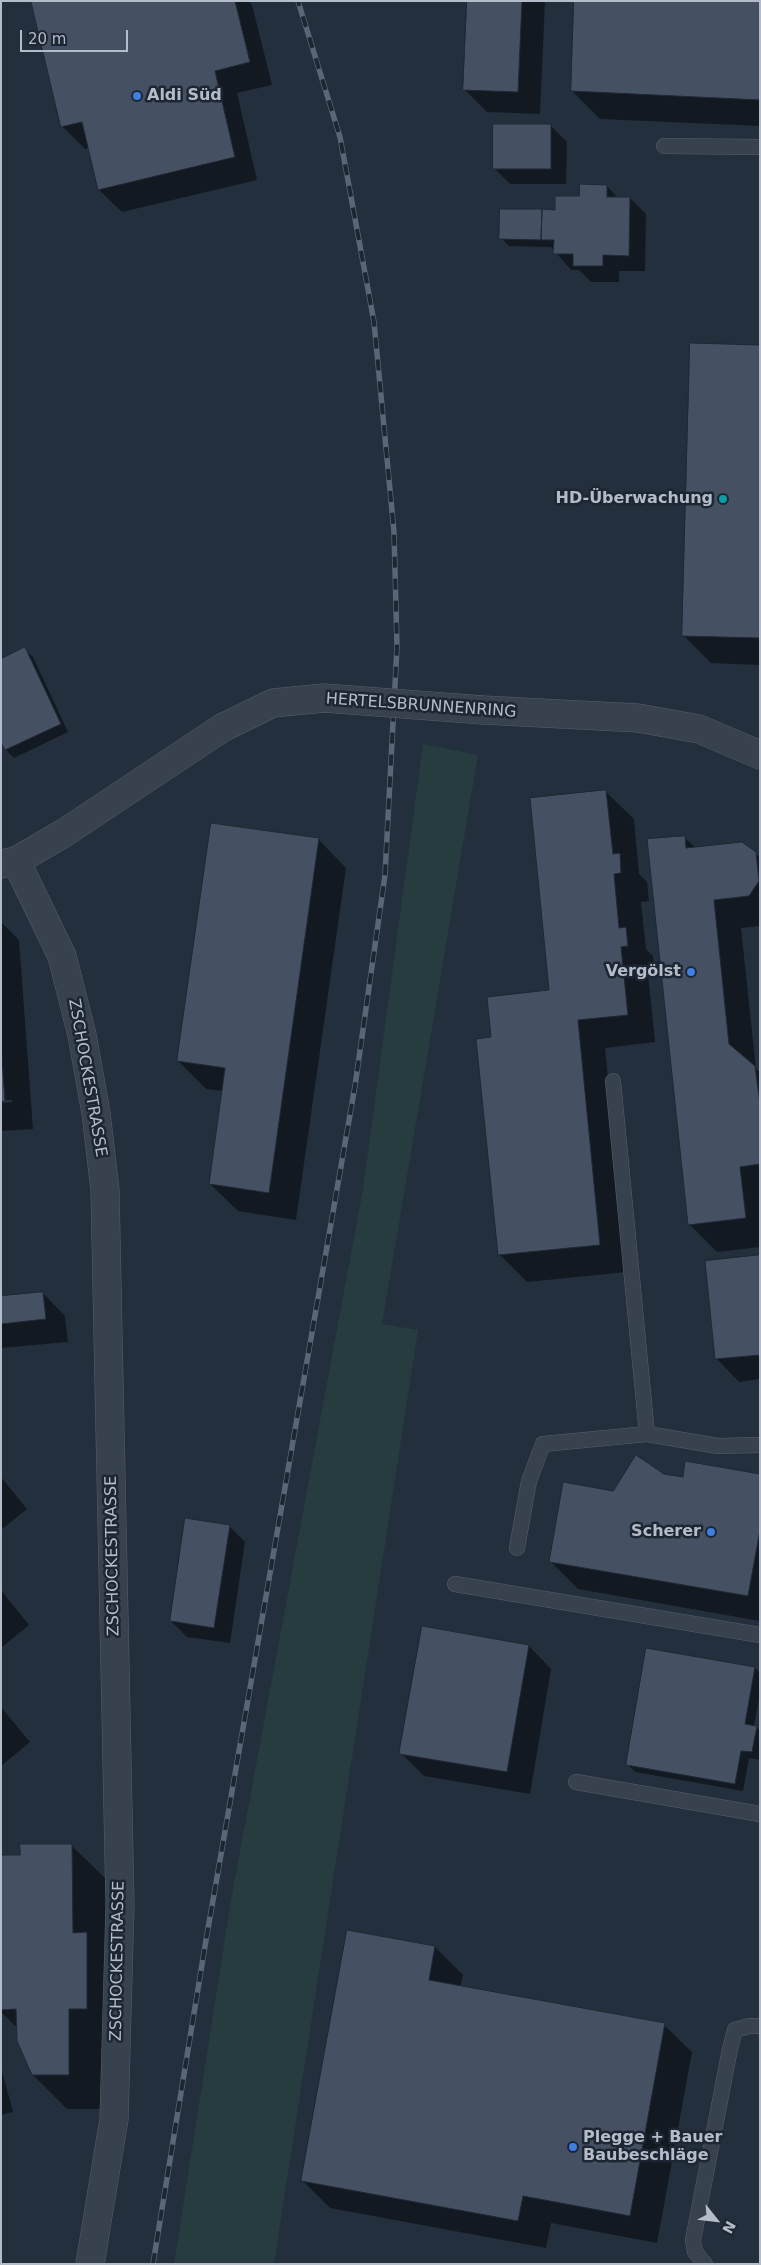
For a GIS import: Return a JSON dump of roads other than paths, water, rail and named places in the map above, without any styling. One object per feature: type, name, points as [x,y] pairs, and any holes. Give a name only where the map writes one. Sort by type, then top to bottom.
[{"type":"street","name":"HERTELSBRUNNENRING","points":[[9,862],[64,833],[222,728],[273,704],[324,698],[483,710],[638,718],[699,730],[760,755]]},
{"type":"street","name":"ZSCHOCKESTRASSE","points":[[9,862],[62,956],[82,1035],[96,1113],[105,1190],[120,1905],[114,2119],[90,2264]]},
{"type":"lane","points":[[664,146],[760,147]]},
{"type":"lane","points":[[613,1081],[647,1434]]},
{"type":"lane","points":[[518,1548],[529,1481],[543,1444],[647,1434],[718,1446],[760,1445]]},
{"type":"lane","points":[[455,1584],[760,1635]]},
{"type":"lane","points":[[576,1782],[760,1814]]},
{"type":"lane","points":[[705,2264],[695,2252],[693,2240],[730,2049],[735,2030],[749,2026],[760,2026]]},
{"type":"railway","points":[[153,2264],[205,1946],[355,1086],[385,875],[397,647],[394,532],[374,322],[340,137],[298,1]]},
{"type":"place","name":"Aldi Süd","points":[[137,96]]},
{"type":"place","name":"HD-Überwachung","points":[[723,499]]},
{"type":"place","name":"Vergölst","points":[[691,972]]},
{"type":"place","name":"Scherer","points":[[711,1532]]},
{"type":"place","name":"Plegge + Bauer Baubeschläge","points":[[573,2147]]}]
